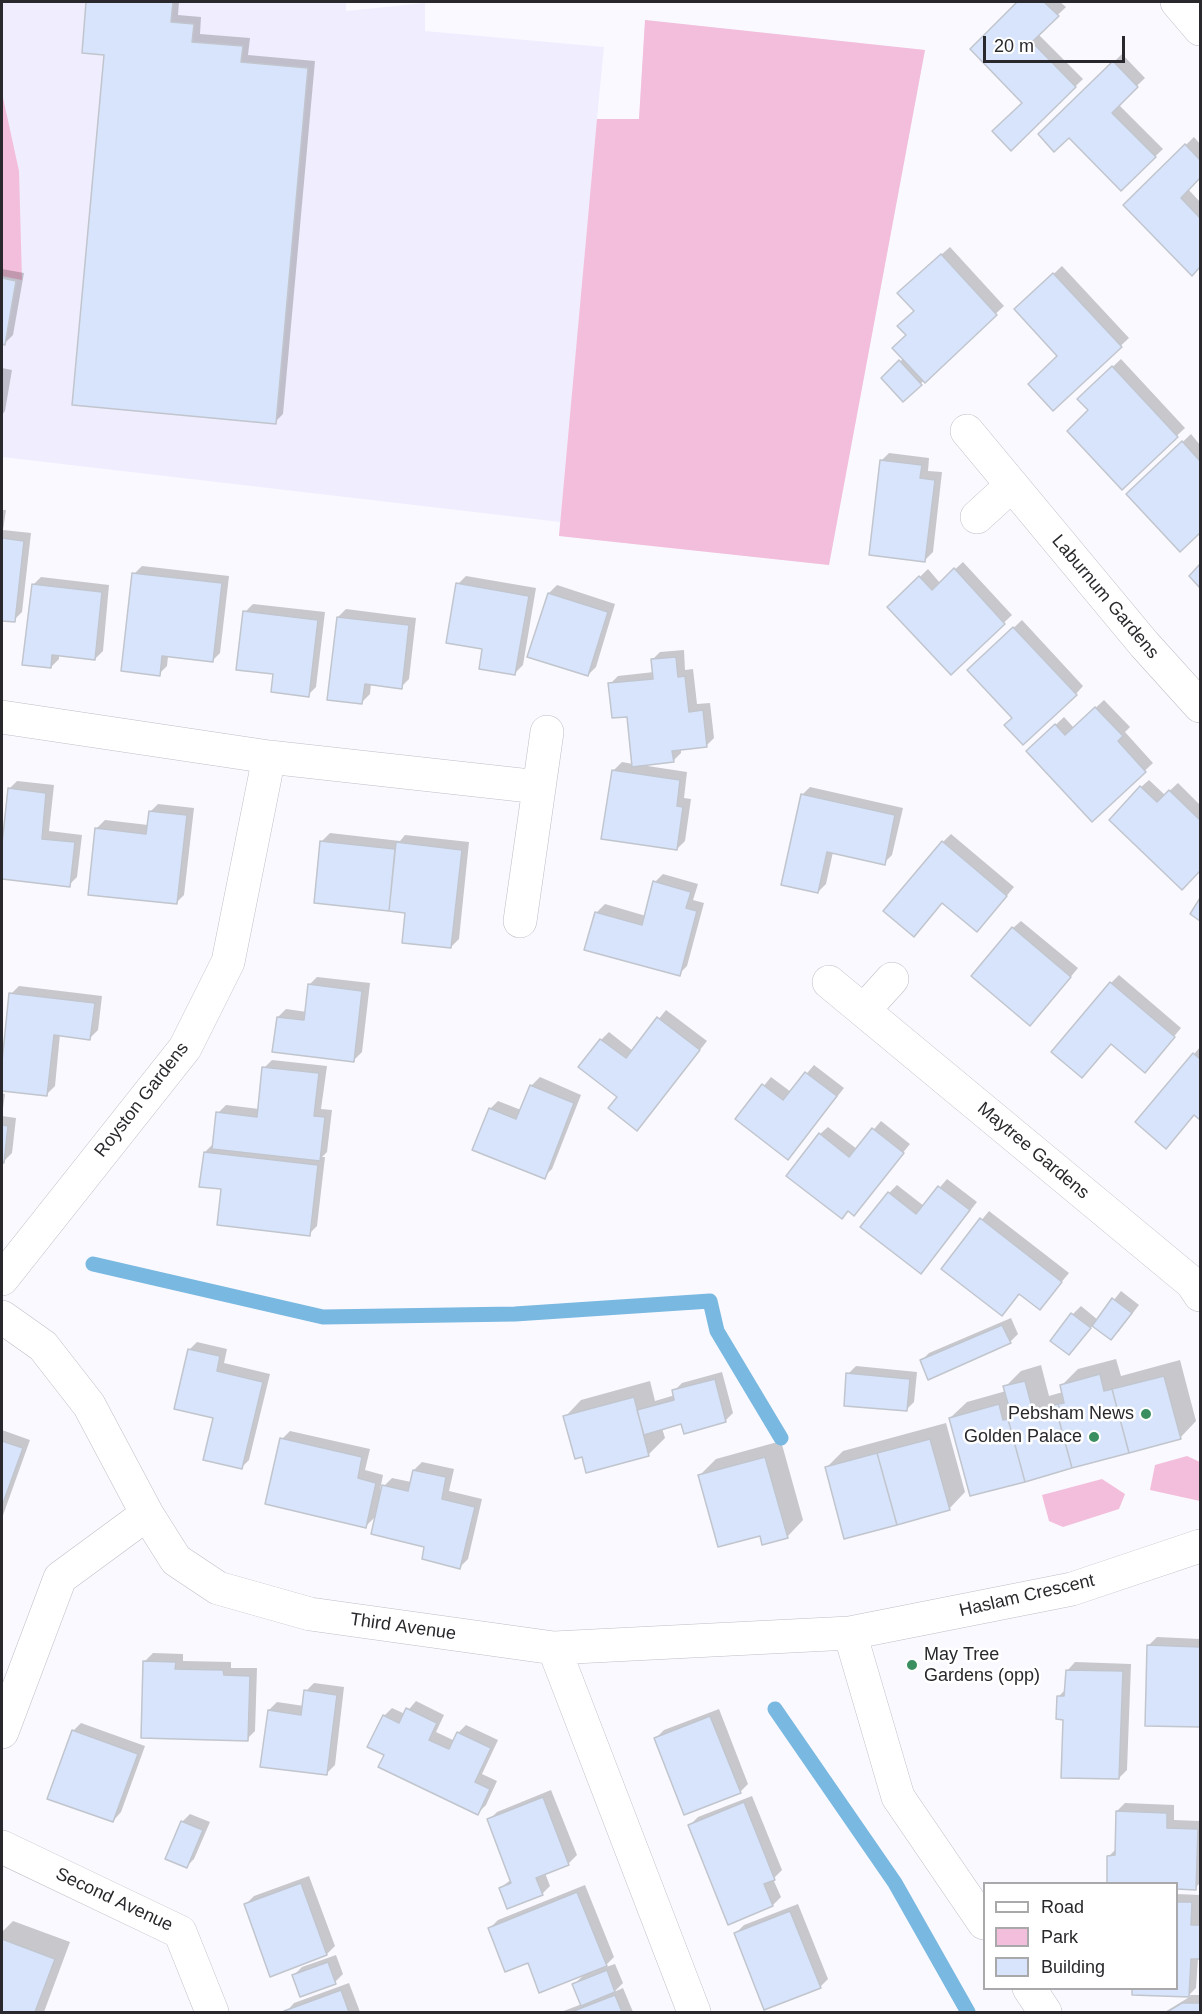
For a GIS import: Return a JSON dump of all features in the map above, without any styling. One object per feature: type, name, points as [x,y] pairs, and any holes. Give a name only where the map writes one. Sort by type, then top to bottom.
[{"type":"street","points":[[1177,2],[1200,29]]},
{"type":"street","name":"Laburnum Gardens","points":[[967,431],[1144,644],[1200,706]]},
{"type":"street","points":[[976,517],[1012,485]]},
{"type":"street","points":[[2,717],[269,757],[539,787]]},
{"type":"street","points":[[520,921],[547,732]]},
{"type":"street","name":"Royston Gardens","points":[[2,1279],[185,1048],[228,962],[269,757]]},
{"type":"street","points":[[864,1010],[892,979]]},
{"type":"street","name":"Maytree Gardens","points":[[829,982],[1192,1283],[1200,1295]]},
{"type":"street","name":"Third Avenue","points":[[2,1317],[43,1346],[89,1405],[147,1514],[176,1560],[218,1588],[310,1614],[554,1648]]},
{"type":"street","points":[[2,1732],[60,1578],[147,1514]]},
{"type":"street","name":"Haslam Crescent","points":[[554,1648],[850,1634],[1072,1589],[1200,1546]]},
{"type":"street","points":[[850,1634],[898,1797],[983,1922]]},
{"type":"street","points":[[554,1648],[694,2013]]},
{"type":"street","name":"Second Avenue","points":[[2,1846],[180,1932],[212,2013]]},
{"type":"street","points":[[1030,1990],[1045,2013]]},
{"type":"shaded area","points":[[2,2],[346,2],[346,11],[425,3],[425,31],[604,47],[597,119],[639,119],[645,20],[925,50],[829,565],[559,536],[560,522],[2,457]]},
{"type":"green space","points":[[645,20],[925,50],[829,565],[559,536],[597,119],[639,119]]},
{"type":"green space","points":[[2,93],[19,171],[22,280],[2,276]]},
{"type":"green space","points":[[1187,1456],[1200,1462],[1200,1501],[1150,1490],[1155,1465]]},
{"type":"green space","points":[[1102,1479],[1125,1494],[1119,1509],[1063,1527],[1049,1521],[1042,1495]]},
{"type":"building","points":[[86,2],[173,2],[171,22],[194,24],[192,42],[243,46],[241,62],[308,68],[276,424],[72,405],[104,55],[82,53]]},
{"type":"building","points":[[1017,2],[1044,2],[1059,16],[1032,42],[1076,87],[1011,151],[992,131],[1022,103],[970,49]]},
{"type":"building","points":[[1113,61],[1138,87],[1112,113],[1156,157],[1121,191],[1069,138],[1054,152],[1038,134]]},
{"type":"building","points":[[1185,144],[1200,160],[1200,178],[1181,198],[1200,218],[1200,267],[1192,276],[1123,205]]},
{"type":"building","points":[[941,254],[997,315],[925,383],[892,348],[906,335],[897,326],[914,311],[897,293]]},
{"type":"building","points":[[1053,273],[1122,347],[1053,411],[1028,384],[1057,356],[1014,309]]},
{"type":"building","points":[[2,278],[16,281],[5,345],[2,344]]},
{"type":"building","points":[[899,360],[922,385],[903,402],[881,378]]},
{"type":"building","points":[[1112,366],[1178,437],[1122,490],[1067,431],[1088,410],[1077,399]]},
{"type":"building","points":[[1182,441],[1200,461],[1200,533],[1180,552],[1126,494]]},
{"type":"building","points":[[880,460],[922,465],[920,478],[935,480],[925,562],[869,555]]},
{"type":"building","points":[[2,538],[24,541],[15,622],[2,621]]},
{"type":"building","points":[[1200,564],[1200,588],[1189,576]]},
{"type":"building","points":[[954,568],[1005,624],[951,675],[887,607],[919,576],[932,590]]},
{"type":"building","points":[[132,573],[222,583],[213,662],[162,656],[160,676],[121,671]]},
{"type":"building","points":[[456,583],[529,596],[515,675],[479,669],[482,649],[446,643]]},
{"type":"building","points":[[32,584],[102,592],[95,660],[52,655],[51,668],[22,665]]},
{"type":"building","points":[[548,593],[608,612],[588,676],[527,657]]},
{"type":"building","points":[[243,611],[318,620],[309,697],[271,692],[273,674],[236,670]]},
{"type":"building","points":[[337,617],[409,625],[402,689],[365,684],[362,704],[327,700]]},
{"type":"building","points":[[1013,627],[1077,695],[1023,745],[1004,725],[1012,718],[967,670]]},
{"type":"building","points":[[676,657],[678,677],[685,676],[689,712],[703,710],[707,747],[672,751],[674,762],[632,767],[627,717],[612,718],[608,683],[653,679],[651,659]]},
{"type":"building","points":[[1095,707],[1123,736],[1118,741],[1146,772],[1092,822],[1026,751],[1055,724],[1065,735]]},
{"type":"building","points":[[612,770],[680,780],[677,806],[683,807],[677,850],[601,839]]},
{"type":"building","points":[[1140,786],[1157,802],[1169,790],[1200,820],[1200,871],[1182,890],[1109,820]]},
{"type":"building","points":[[8,788],[46,793],[42,839],[75,842],[70,887],[2,879],[2,844]]},
{"type":"building","points":[[801,794],[895,815],[885,865],[827,852],[818,893],[781,885]]},
{"type":"building","points":[[149,811],[187,815],[177,904],[88,895],[95,828],[146,834]]},
{"type":"building","points":[[320,841],[395,849],[389,911],[314,903]]},
{"type":"building","points":[[942,841],[1007,896],[977,932],[942,903],[914,937],[883,911]]},
{"type":"building","points":[[396,842],[462,850],[451,948],[402,943],[405,913],[389,911]]},
{"type":"building","points":[[653,881],[691,892],[686,908],[697,911],[680,976],[584,950],[595,912],[642,925]]},
{"type":"building","points":[[1200,898],[1200,921],[1190,914]]},
{"type":"building","points":[[1012,927],[1071,977],[1030,1026],[971,976]]},
{"type":"building","points":[[1110,982],[1175,1037],[1145,1073],[1111,1044],[1082,1078],[1051,1052]]},
{"type":"building","points":[[308,984],[362,991],[354,1062],[272,1052],[277,1017],[304,1020]]},
{"type":"building","points":[[9,993],[95,1003],[90,1040],[54,1035],[47,1096],[2,1091],[2,1062]]},
{"type":"building","points":[[657,1017],[700,1050],[637,1131],[608,1108],[617,1097],[578,1067],[600,1039],[626,1058]]},
{"type":"building","points":[[1193,1053],[1200,1059],[1200,1120],[1194,1115],[1166,1149],[1135,1122]]},
{"type":"building","points":[[262,1067],[319,1073],[314,1116],[325,1117],[320,1161],[212,1149],[216,1112],[257,1117]]},
{"type":"building","points":[[805,1072],[837,1096],[788,1160],[735,1119],[762,1084],[783,1100]]},
{"type":"building","points":[[530,1085],[574,1103],[545,1179],[472,1150],[489,1108],[516,1119]]},
{"type":"building","points":[[2,1125],[8,1126],[4,1163],[2,1162]]},
{"type":"building","points":[[872,1128],[904,1153],[854,1216],[848,1211],[842,1219],[786,1176],[819,1133],[849,1157]]},
{"type":"building","points":[[204,1152],[318,1165],[310,1236],[217,1225],[221,1189],[199,1187]]},
{"type":"building","points":[[938,1186],[970,1210],[921,1274],[860,1227],[888,1192],[916,1214]]},
{"type":"building","points":[[980,1218],[1062,1282],[1040,1310],[1019,1294],[1002,1316],[941,1269]]},
{"type":"building","points":[[1112,1298],[1132,1313],[1111,1340],[1092,1326]]},
{"type":"building","points":[[1071,1313],[1091,1328],[1069,1355],[1050,1341]]},
{"type":"building","points":[[1002,1325],[1011,1343],[928,1380],[920,1360]]},
{"type":"building","points":[[188,1349],[220,1356],[217,1371],[263,1382],[242,1469],[203,1460],[213,1418],[174,1409]]},
{"type":"building","points":[[846,1373],[910,1379],[907,1411],[844,1406]]},
{"type":"building","name":"Golden Palace","points":[[1100,1374],[1104,1391],[1112,1389],[1129,1453],[1072,1468],[1059,1420],[1063,1419],[1058,1404],[1064,1403],[1060,1385]]},
{"type":"building","name":"Pebsham News","points":[[1164,1376],[1181,1439],[1129,1453],[1112,1389]]},
{"type":"building","points":[[715,1379],[726,1422],[684,1434],[681,1424],[644,1435],[637,1410],[674,1400],[672,1390]]},
{"type":"building","points":[[1025,1381],[1033,1411],[1058,1404],[1063,1419],[1059,1420],[1072,1468],[1025,1482],[1008,1419],[1012,1418],[1003,1386]]},
{"type":"building","points":[[634,1397],[649,1456],[586,1473],[582,1457],[575,1459],[563,1416]]},
{"type":"building","points":[[999,1404],[1003,1420],[1008,1419],[1025,1482],[970,1496],[949,1418]]},
{"type":"building","points":[[280,1438],[362,1457],[358,1478],[376,1483],[366,1528],[265,1504]]},
{"type":"building","points":[[930,1439],[950,1510],[897,1525],[877,1453]]},
{"type":"building","points":[[2,1441],[23,1448],[2,1506]]},
{"type":"building","points":[[877,1453],[897,1525],[844,1539],[825,1467]]},
{"type":"building","points":[[765,1457],[788,1538],[762,1545],[760,1536],[718,1547],[698,1475]]},
{"type":"building","points":[[413,1470],[446,1477],[442,1499],[475,1507],[460,1569],[422,1559],[424,1547],[371,1534],[382,1485],[408,1491]]},
{"type":"building","points":[[1147,1645],[1200,1647],[1200,1727],[1145,1726]]},
{"type":"building","points":[[143,1661],[176,1662],[175,1669],[223,1670],[224,1675],[250,1676],[248,1741],[141,1738]]},
{"type":"building","points":[[1066,1670],[1123,1671],[1119,1779],[1061,1778],[1063,1720],[1056,1719],[1057,1696],[1064,1696]]},
{"type":"building","points":[[304,1690],[337,1695],[327,1775],[260,1767],[268,1710],[301,1715]]},
{"type":"building","points":[[406,1708],[437,1723],[429,1740],[449,1749],[457,1732],[491,1748],[475,1782],[490,1789],[478,1815],[378,1767],[384,1755],[367,1747],[383,1715],[399,1723]]},
{"type":"building","points":[[710,1716],[741,1793],[684,1815],[654,1738]]},
{"type":"building","points":[[72,1730],[138,1754],[113,1822],[47,1799]]},
{"type":"building","points":[[543,1797],[569,1865],[536,1878],[543,1895],[507,1909],[499,1888],[511,1883],[487,1819]]},
{"type":"building","points":[[744,1802],[775,1880],[764,1884],[773,1906],[728,1925],[688,1825]]},
{"type":"building","points":[[1116,1811],[1167,1813],[1167,1828],[1198,1829],[1196,1890],[1178,1889],[1178,1882],[1107,1882],[1107,1856],[1115,1855]]},
{"type":"building","points":[[181,1821],[203,1830],[187,1868],[165,1859]]},
{"type":"building","points":[[301,1883],[327,1955],[270,1977],[244,1904]]},
{"type":"building","points":[[577,1892],[607,1966],[539,1993],[528,1963],[505,1972],[488,1928]]},
{"type":"building","points":[[1178,1902],[1192,1902],[1191,1925],[1200,1925],[1200,1959],[1191,1959],[1189,1997],[1132,1995],[1132,1990],[1178,1990]]},
{"type":"building","points":[[790,1911],[821,1988],[764,2010],[734,1933]]},
{"type":"building","points":[[2,1939],[55,1959],[35,2012],[2,2012]]},
{"type":"building","points":[[328,1962],[336,1984],[300,1997],[292,1975]]},
{"type":"building","points":[[607,1970],[615,1992],[581,2006],[572,1984]]},
{"type":"building","points":[[341,1990],[349,2012],[284,2011]]},
{"type":"building","points":[[615,1995],[622,2012],[571,2012]]},
{"type":"building","points":[[1182,2003],[1200,2003],[1200,2012],[1167,2012]]},
{"type":"waterway","points":[[93,1264],[323,1317],[515,1314],[710,1301],[717,1331],[781,1438]]},
{"type":"waterway","points":[[775,1709],[895,1883],[968,2012]]},
{"type":"place","name":"Pebsham News","points":[[1146,1414]]},
{"type":"place","name":"Golden Palace","points":[[1094,1437]]},
{"type":"place","name":"May Tree Gardens (opp)","points":[[912,1665]]}]
